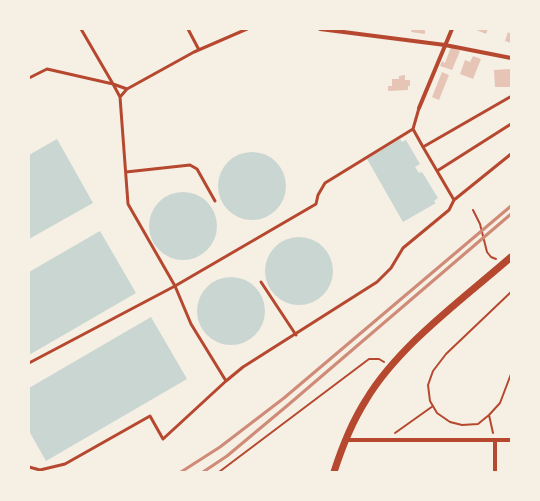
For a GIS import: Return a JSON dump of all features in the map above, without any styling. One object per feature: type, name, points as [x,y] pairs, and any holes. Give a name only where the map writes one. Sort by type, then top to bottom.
[{"type":"street","points":[[320,29],[445,45],[511,58]]},
{"type":"street","points":[[419,108],[452,29]]},
{"type":"street","points":[[334,472],[345,440],[366,400],[390,366],[421,335],[509,258]]},
{"type":"street","points":[[345,440],[511,440]]},
{"type":"street","points":[[495,440],[495,472]]},
{"type":"lane","points":[[81,29],[120,97],[128,204],[175,286],[191,324],[226,381]]},
{"type":"lane","points":[[188,29],[199,50]]},
{"type":"lane","points":[[120,97],[127,89],[199,50],[247,29]]},
{"type":"lane","points":[[29,78],[47,69],[113,84],[127,89]]},
{"type":"lane","points":[[423,147],[510,97]]},
{"type":"lane","points":[[419,108],[414,129],[454,200]]},
{"type":"lane","points":[[437,171],[511,124]]},
{"type":"lane","points":[[29,363],[175,286],[316,204],[318,195],[325,183],[414,129]]},
{"type":"lane","points":[[29,467],[40,470],[65,464],[150,416],[163,439],[243,367],[378,282],[391,268],[403,248],[449,210],[454,200],[511,154]]},
{"type":"lane","points":[[126,172],[190,165],[197,169],[215,201]]},
{"type":"lane","points":[[261,282],[296,335]]},
{"type":"path","points":[[473,210],[480,224],[486,252],[491,257],[497,259],[509,258]]},
{"type":"path","points":[[511,292],[446,354],[433,372],[428,385],[430,401],[437,413],[450,422],[462,425],[478,424],[500,403],[511,374]]},
{"type":"path","points":[[219,472],[369,359],[379,359],[390,366]]},
{"type":"path","points":[[383,441],[433,406]]},
{"type":"path","points":[[489,415],[495,440]]},
{"type":"shaded area","points":[[57,139],[93,203],[29,239],[29,155]]},
{"type":"shaded area","points":[[400,139],[402,142],[406,140],[420,164],[415,167],[419,173],[422,172],[438,198],[434,201],[436,203],[403,222],[367,159]]},
{"type":"shaded area","points":[[252,152],[265,155],[276,162],[283,173],[286,186],[283,199],[276,210],[265,217],[252,220],[239,217],[228,210],[221,199],[218,186],[221,173],[228,162],[239,155]]},
{"type":"shaded area","points":[[183,192],[196,195],[207,202],[214,213],[217,226],[214,239],[207,250],[196,257],[183,260],[170,257],[159,250],[152,239],[149,226],[152,213],[159,202],[170,195]]},
{"type":"shaded area","points":[[100,231],[136,293],[29,355],[29,272]]},
{"type":"shaded area","points":[[299,237],[312,240],[323,247],[330,258],[333,271],[330,284],[323,295],[312,302],[299,305],[286,302],[275,295],[268,284],[265,271],[268,258],[275,247],[286,240]]},
{"type":"shaded area","points":[[231,277],[244,280],[255,287],[262,298],[265,311],[262,324],[255,335],[244,342],[231,345],[218,342],[207,335],[200,324],[197,311],[200,298],[207,287],[218,280]]},
{"type":"shaded area","points":[[151,317],[187,379],[46,461],[29,431],[29,388]]},
{"type":"building","points":[[412,29],[425,29],[425,34],[411,32]]},
{"type":"building","points":[[474,29],[488,29],[486,34]]},
{"type":"building","points":[[508,32],[511,34],[511,43],[505,41]]},
{"type":"building","points":[[451,47],[460,51],[452,70],[440,66],[442,61],[445,63]]},
{"type":"building","points":[[473,56],[481,59],[473,79],[460,74],[465,60],[470,62]]},
{"type":"building","points":[[511,69],[511,87],[495,87],[494,70]]},
{"type":"building","points":[[442,72],[449,75],[439,100],[432,97]]},
{"type":"building","points":[[405,75],[405,80],[410,80],[408,90],[388,91],[388,86],[392,86],[392,79],[399,79],[399,76]]},
{"type":"railway","points":[[181,472],[220,447],[284,398],[511,206]]},
{"type":"railway","points":[[203,472],[227,456],[288,405],[511,214]]}]
